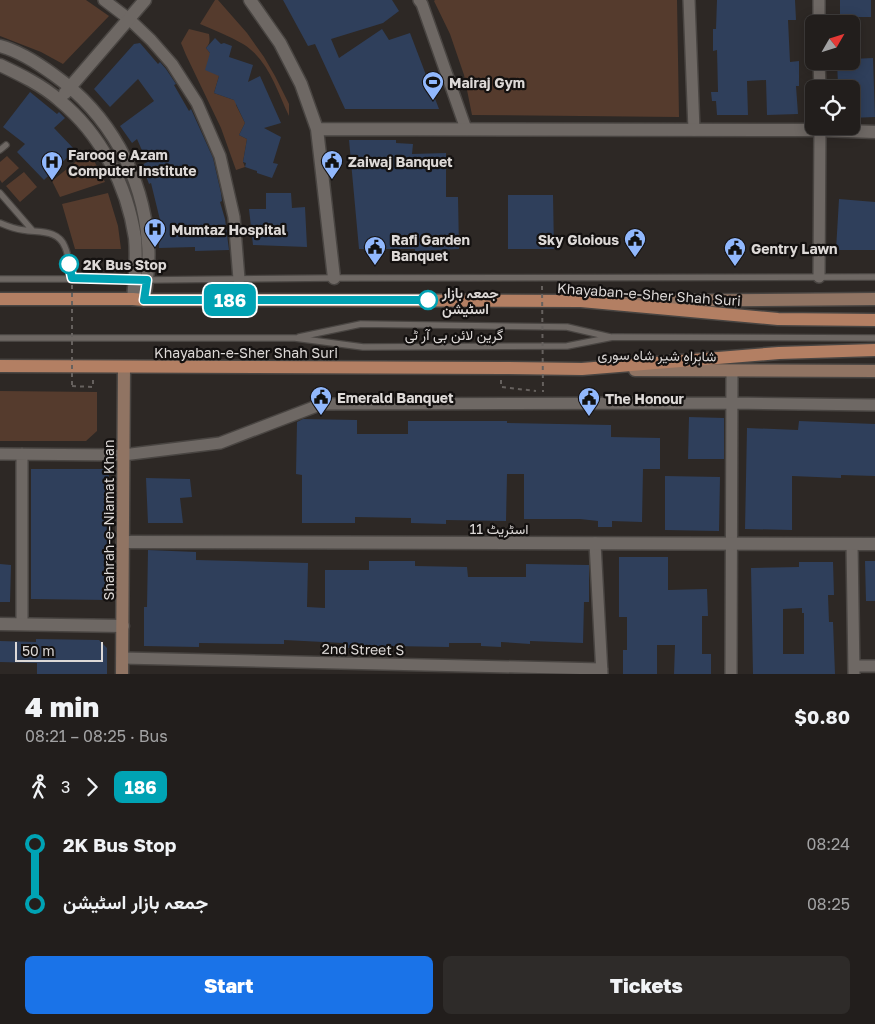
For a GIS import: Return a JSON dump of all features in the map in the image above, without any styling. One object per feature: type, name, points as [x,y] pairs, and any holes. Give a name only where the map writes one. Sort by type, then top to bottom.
[{"type":"main road","points":[[581,301],[875,299]]},
{"type":"main road","name":"Khayaban-e-Sher Shah Suri","points":[[0,300],[581,301],[778,319],[874,320]]},
{"type":"main road","name":"شاہراہِ شیر شاہ سوری","points":[[582,369],[779,353],[875,350]]},
{"type":"main road","name":"Khayaban-e-Sher Shah Suri","points":[[0,366],[582,369]]},
{"type":"main road","name":"Shahrah-e-Niamat Khan","points":[[122,674],[124,366]]},
{"type":"main road","name":"شاہراہِ شیر شاہ سوری","points":[[582,369],[875,370]]},
{"type":"street","points":[[104,0],[129,19],[151,40],[172,64],[198,102],[220,156],[234,217],[239,279]]},
{"type":"street","points":[[60,100],[145,0]]},
{"type":"street","points":[[250,0],[280,43],[301,84],[317,129],[334,278]]},
{"type":"street","points":[[689,0],[694,130]]},
{"type":"street","points":[[818,0],[819,15]]},
{"type":"street","points":[[422,1],[466,129]]},
{"type":"street","points":[[0,46],[39,64],[71,87],[96,112],[117,142],[133,174],[143,208],[147,235],[148,244],[138,300]]},
{"type":"street","points":[[0,65],[30,80],[60,100],[88,128],[111,162],[127,199],[141,280]]},
{"type":"street","points":[[317,129],[694,130],[805,128]]},
{"type":"street","points":[[860,131],[875,132]]},
{"type":"street","points":[[819,277],[820,135]]},
{"type":"street","points":[[731,674],[732,371]]},
{"type":"street","points":[[0,454],[123,455],[220,443],[322,404],[732,403],[875,405]]},
{"type":"street","points":[[22,454],[22,624]]},
{"type":"street","name":"اسٹریٹ 11","points":[[123,542],[875,544]]},
{"type":"street","points":[[595,543],[602,672]]},
{"type":"street","points":[[852,544],[854,670],[875,666]]},
{"type":"street","points":[[0,624],[122,626]]},
{"type":"street","name":"2nd Street S","points":[[122,658],[484,671],[602,672]]},
{"type":"lane","points":[[0,150],[6,146]]},
{"type":"lane","points":[[0,193],[33,231]]},
{"type":"lane","points":[[0,224],[58,236],[66,249],[72,278]]},
{"type":"lane","points":[[0,279],[875,277]]},
{"type":"lane","name":"گرین لائن بی آر ٹی","points":[[295,338],[361,324],[567,327],[613,337],[875,338]]},
{"type":"lane","name":"گرین لائن بی آر ٹی","points":[[0,338],[295,338],[363,347],[568,346],[613,337]]},
{"type":"path","points":[[72,285],[72,386],[93,386],[92,376],[77,366]]},
{"type":"path","points":[[501,387],[543,392],[542,286]]},
{"type":"shaded area","points":[[0,0],[86,0],[109,16],[63,64],[41,52],[0,36]]},
{"type":"shaded area","points":[[215,0],[218,0],[247,33],[264,57],[289,104],[289,116],[271,76],[252,50],[232,38],[200,24]]},
{"type":"shaded area","points":[[435,0],[677,0],[679,117],[472,115],[464,75],[450,34]]},
{"type":"shaded area","points":[[189,29],[209,34],[209,42],[206,48],[210,53],[219,76],[214,93],[237,101],[236,105],[245,123],[239,135],[247,139],[243,162],[245,167],[236,170],[221,128],[181,43]]},
{"type":"shaded area","points":[[89,151],[105,182],[60,197],[52,181]]},
{"type":"shaded area","points":[[7,156],[19,168],[2,183],[0,180],[0,162]]},
{"type":"shaded area","points":[[24,172],[37,187],[20,202],[6,186]]},
{"type":"shaded area","points":[[108,193],[118,226],[121,249],[75,249],[62,204]]},
{"type":"shaded area","points":[[0,391],[97,392],[97,431],[86,441],[0,441]]},
{"type":"building","points":[[283,0],[392,0],[399,11],[383,23],[331,39],[339,58],[382,29],[389,40],[410,33],[439,109],[345,109],[315,44],[308,46]]},
{"type":"building","points":[[717,0],[795,0],[796,20],[788,20],[790,62],[799,61],[799,86],[796,86],[798,114],[767,115],[766,80],[747,81],[748,115],[717,115],[716,101],[712,101],[711,92],[718,92],[717,50],[713,51],[713,29],[716,29]]},
{"type":"building","points":[[840,0],[871,0],[871,17],[840,15]]},
{"type":"building","points":[[215,38],[221,44],[224,43],[232,46],[229,57],[253,65],[248,82],[260,76],[281,123],[264,128],[281,137],[273,163],[278,164],[272,178],[245,167],[246,163],[243,162],[247,139],[239,135],[245,123],[234,100],[214,93],[219,76],[205,70],[210,53],[206,48]]},
{"type":"building","points":[[140,43],[158,64],[160,62],[176,84],[174,85],[189,111],[191,109],[213,158],[221,193],[222,201],[220,202],[225,219],[229,250],[195,251],[195,247],[159,248],[160,220],[151,183],[149,184],[142,165],[147,162],[137,139],[132,143],[120,126],[154,101],[138,79],[110,107],[94,89],[134,44]]},
{"type":"building","points":[[873,58],[875,117],[860,118],[860,80],[838,80],[837,70],[860,70],[860,59]]},
{"type":"building","points":[[30,92],[57,114],[59,112],[65,118],[54,128],[75,150],[44,180],[17,152],[25,144],[3,127]]},
{"type":"building","points":[[349,140],[396,140],[396,143],[413,144],[412,154],[446,153],[446,197],[458,197],[459,249],[415,251],[415,249],[359,249]]},
{"type":"building","points":[[266,193],[291,193],[292,208],[305,207],[307,247],[253,245],[249,209],[266,209]]},
{"type":"building","points":[[508,195],[553,195],[554,249],[508,249]]},
{"type":"building","points":[[839,199],[875,202],[875,250],[836,250]]},
{"type":"building","points":[[689,417],[724,418],[724,459],[688,459]]},
{"type":"building","points":[[303,419],[357,420],[357,434],[408,434],[408,421],[507,421],[507,423],[611,425],[611,437],[660,438],[660,469],[643,469],[642,522],[612,521],[612,527],[598,527],[598,521],[580,519],[524,519],[524,474],[507,474],[506,521],[446,520],[446,524],[411,523],[411,518],[355,517],[355,523],[302,523],[302,475],[296,474],[297,422]]},
{"type":"building","points":[[799,421],[875,424],[875,476],[841,475],[841,478],[792,476],[792,530],[745,529],[747,428],[798,430]]},
{"type":"building","points":[[31,469],[109,469],[108,600],[31,599]]},
{"type":"building","points":[[665,476],[720,477],[719,531],[665,530]]},
{"type":"building","points":[[146,478],[190,479],[192,497],[180,498],[183,523],[148,523]]},
{"type":"building","points":[[148,550],[196,552],[196,560],[308,563],[307,607],[325,608],[325,570],[369,570],[369,561],[415,561],[415,566],[467,567],[468,577],[526,577],[526,564],[589,565],[589,602],[584,602],[583,643],[530,641],[530,644],[501,642],[501,647],[481,646],[481,643],[449,643],[449,647],[392,646],[392,648],[342,648],[343,643],[284,640],[284,644],[199,643],[199,647],[144,646],[144,607],[147,607]]},
{"type":"building","points":[[619,557],[668,557],[668,590],[707,589],[708,616],[702,616],[702,654],[711,654],[711,674],[674,674],[675,645],[657,645],[657,674],[623,674],[623,650],[627,650],[627,617],[619,617]]},
{"type":"building","points":[[865,561],[875,561],[875,601],[866,601]]},
{"type":"building","points":[[799,562],[833,562],[834,595],[828,595],[829,622],[833,622],[835,674],[753,674],[751,568],[799,567]],"holes":[[[802,608],[802,613],[804,613],[804,654],[783,654],[783,609]]]},
{"type":"building","points":[[0,564],[11,565],[10,602],[0,602]]},
{"type":"building","points":[[36,639],[99,640],[107,648],[107,674],[37,674],[37,663],[0,662],[0,641],[36,642]]},
{"type":"bus line","name":"186","points":[[69,264],[72,278],[147,280],[144,300],[428,300]]},
{"type":"place","name":"Mairaj Gym","points":[[433,101]]},
{"type":"place","name":"Zaiwaj Banquet","points":[[332,180]]},
{"type":"place","name":"Farooq e Azam Computer Institute","points":[[52,181]]},
{"type":"place","name":"Mumtaz Hospital","points":[[155,248]]},
{"type":"place","name":"Sky Gloious","points":[[635,258]]},
{"type":"place","name":"2K Bus Stop","points":[[69,264]]},
{"type":"place","name":"Rafi Garden Banquet","points":[[375,266]]},
{"type":"place","name":"Gentry Lawn","points":[[735,267]]},
{"type":"place","name":"جمعہ بازار اسٹیشن","points":[[428,300]]},
{"type":"place","name":"Emerald Banquet","points":[[321,416]]},
{"type":"place","name":"The Honour","points":[[589,417]]}]
